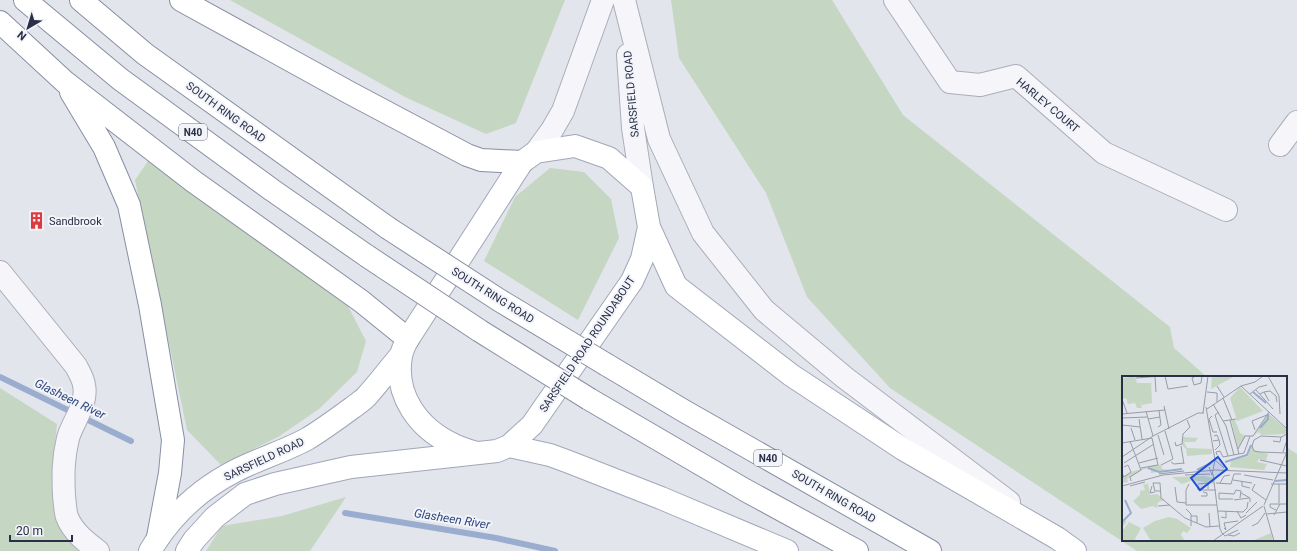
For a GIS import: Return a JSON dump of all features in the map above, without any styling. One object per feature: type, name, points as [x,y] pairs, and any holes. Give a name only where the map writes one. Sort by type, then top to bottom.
[{"type":"main road","name":"N40","points":[[25,0],[120,79],[272,190],[480,331],[589,399],[745,490],[857,551]]},
{"type":"main road","name":"SOUTH RING ROAD","points":[[81,0],[145,54],[388,228],[498,300],[684,411],[930,551]]},
{"type":"main road","points":[[181,0],[467,155],[481,160],[529,157],[575,146],[609,158],[642,188]]},
{"type":"main road","points":[[0,22],[65,82],[193,181],[361,301],[404,347]]},
{"type":"main road","points":[[65,82],[104,147],[129,205],[150,305],[173,440],[170,473],[154,544]]},
{"type":"main road","name":"SARSFIELD ROAD ROUNDABOUT","points":[[529,157],[404,347],[399,376],[402,392],[408,405],[428,429],[453,445],[477,453],[497,451],[509,446],[532,425],[632,281],[642,259],[649,227],[642,188]]},
{"type":"main road","points":[[649,227],[676,286],[791,375],[903,449],[1057,538],[1075,551]]},
{"type":"main road","name":"SARSFIELD ROAD","points":[[154,544],[191,499],[213,483],[247,465],[284,451],[308,438],[336,420],[365,398],[404,347]]},
{"type":"main road","points":[[509,446],[550,455],[569,462],[788,551]]},
{"type":"main road","points":[[187,551],[194,540],[215,517],[245,494],[275,484],[351,467],[477,453]]},
{"type":"street","points":[[529,157],[552,130],[563,111],[603,0]]},
{"type":"street","points":[[624,0],[659,139],[703,233],[764,310],[844,376],[1057,538]]},
{"type":"street","name":"SARSFIELD ROAD","points":[[624,0],[633,128],[642,188]]},
{"type":"street","name":"HARLEY COURT","points":[[895,0],[950,82],[980,85],[1016,76],[1104,153],[1226,210]]},
{"type":"street","points":[[1280,145],[1297,122]]},
{"type":"street","points":[[0,272],[76,366],[85,387],[84,400],[69,436],[62,474],[67,517],[82,538],[98,551]]},
{"type":"green space","points":[[230,0],[565,0],[516,123],[486,134],[405,97]]},
{"type":"green space","points":[[671,0],[832,0],[903,115],[1170,327],[1174,348],[1206,376],[1122,376],[1122,541],[1287,541],[1287,448],[1297,454],[1297,551],[1137,551],[890,388],[807,297],[766,193],[679,58]]},
{"type":"green space","points":[[148,161],[348,306],[366,341],[357,372],[319,409],[278,437],[221,465],[187,430],[135,180]]},
{"type":"green space","points":[[550,168],[584,172],[611,199],[619,238],[578,320],[484,261],[515,197]]},
{"type":"green space","points":[[0,388],[57,424],[53,478],[58,522],[64,535],[79,551],[0,551]]},
{"type":"green space","points":[[346,497],[310,551],[206,551],[222,526],[282,516]]},
{"type":"waterway","name":"Glasheen River","points":[[0,377],[131,441]]},
{"type":"waterway","name":"Glasheen River","points":[[345,513],[496,538],[555,551]]},
{"type":"place","name":"Sandbrook","points":[[36,221]]}]
